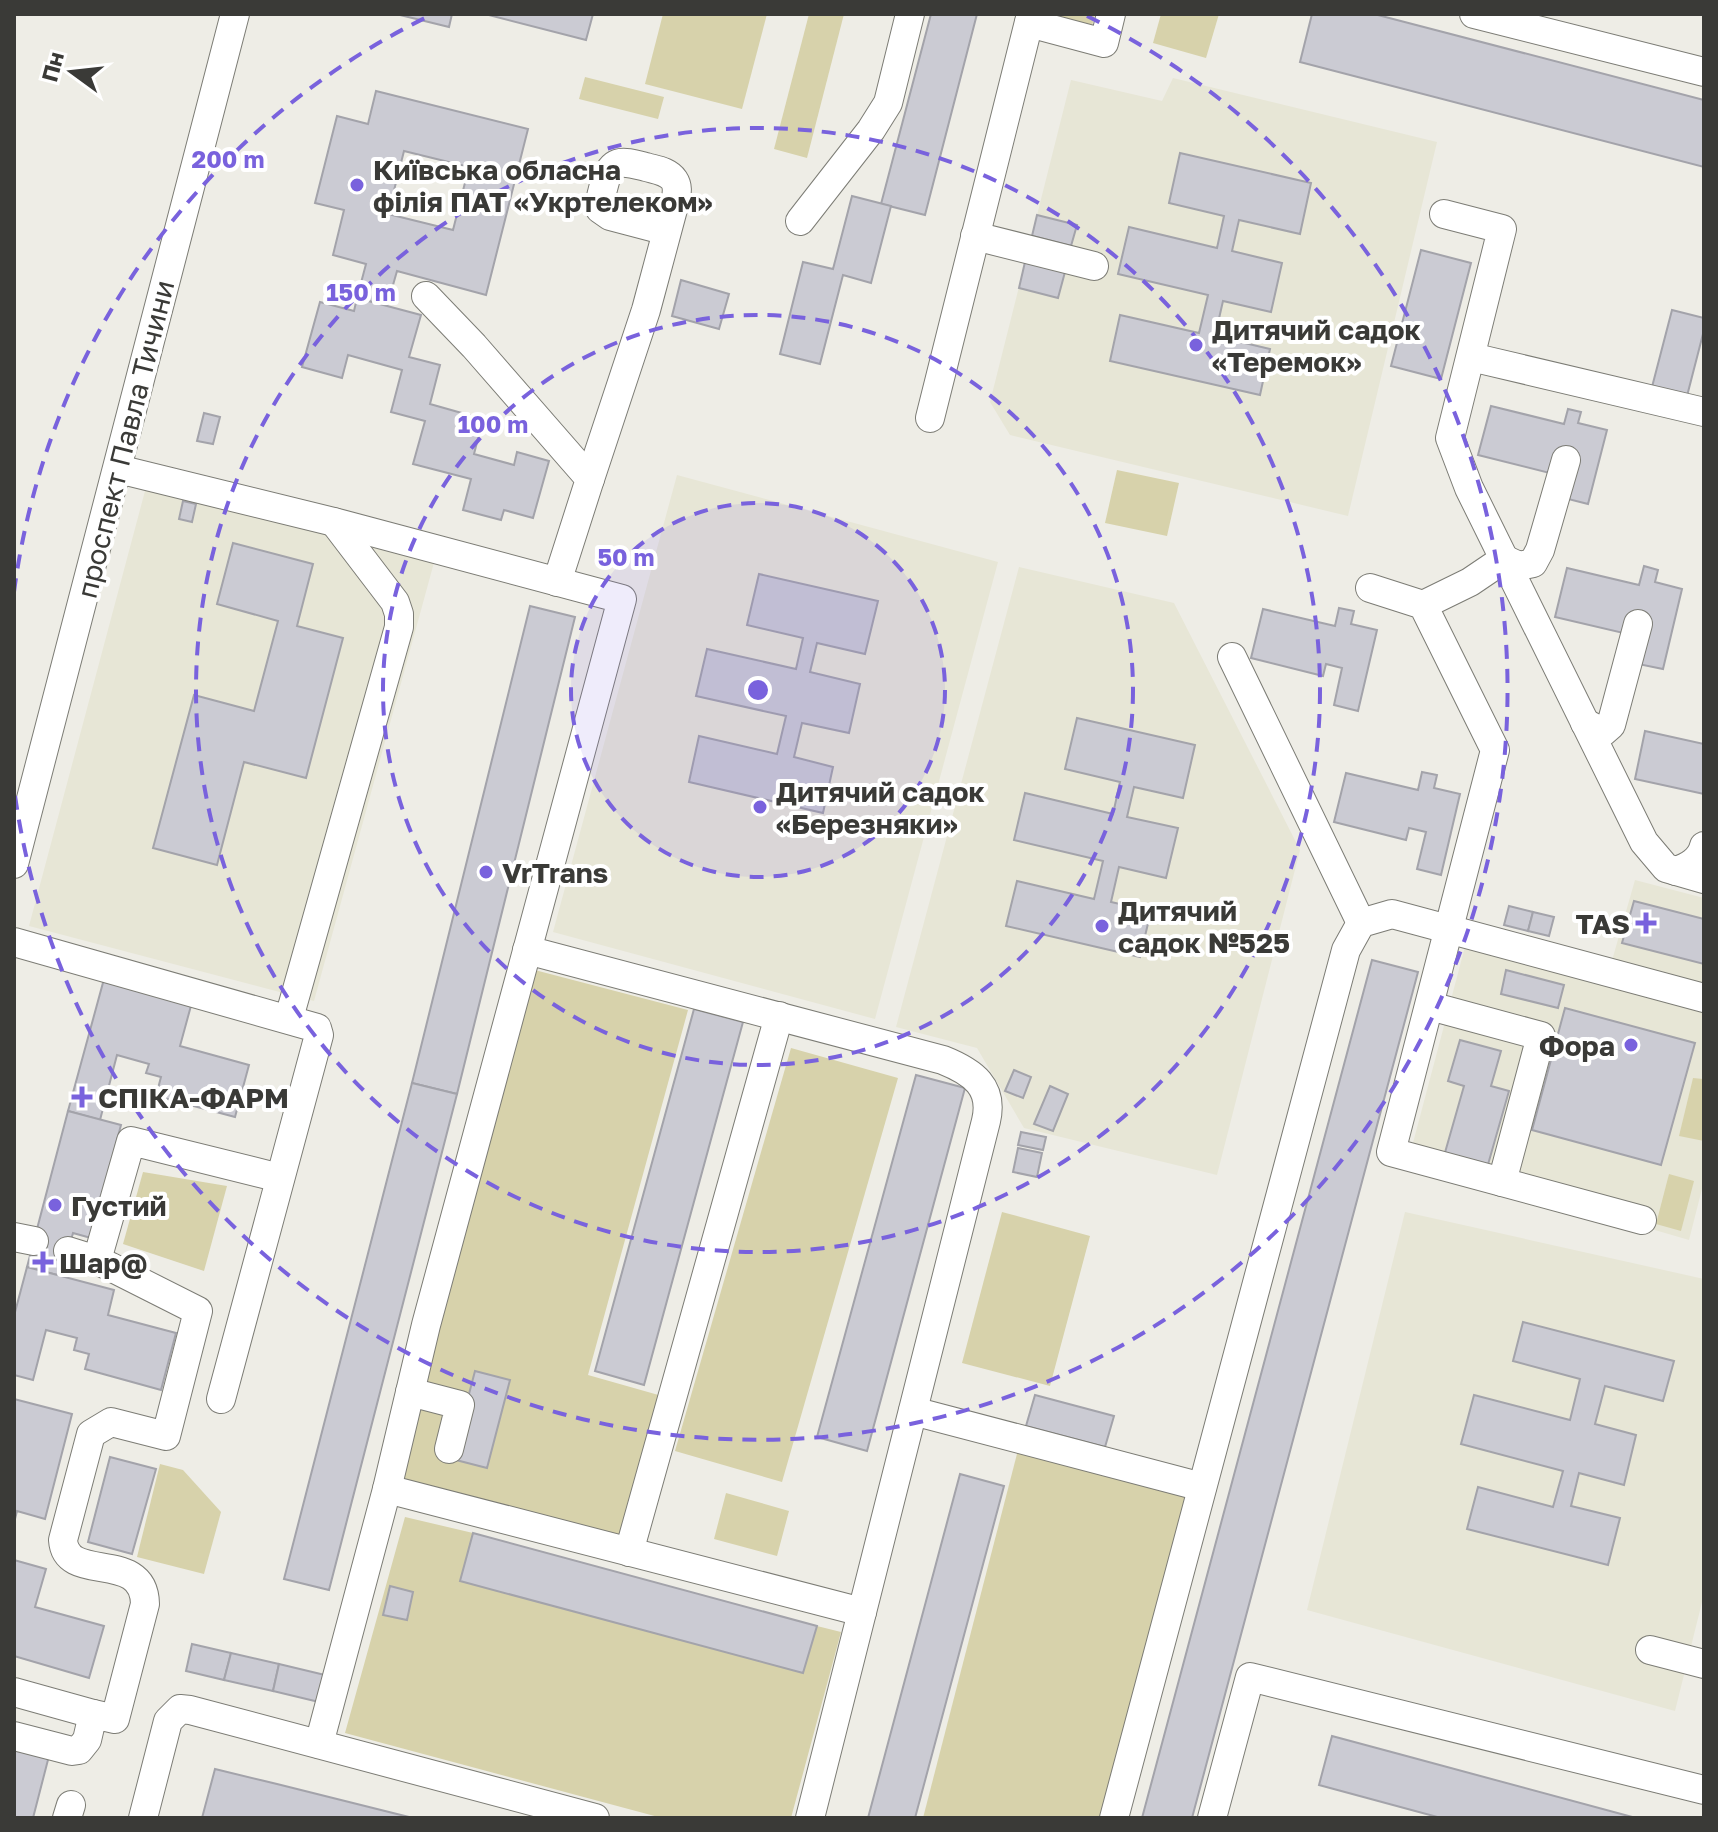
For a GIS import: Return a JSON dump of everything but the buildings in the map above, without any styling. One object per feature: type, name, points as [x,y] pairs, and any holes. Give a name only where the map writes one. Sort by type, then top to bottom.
[{"type":"street","name":"проспект Павла Тичини","points":[[14,864],[235,14]]},
{"type":"street","points":[[800,221],[871,130],[888,103],[910,14]]},
{"type":"street","points":[[930,418],[1030,18],[1104,43],[1111,14]]},
{"type":"street","points":[[1474,14],[1704,72]]},
{"type":"street","points":[[1444,214],[1502,229],[1450,438],[1469,488],[1644,842],[1666,868],[1704,879]]},
{"type":"street","points":[[557,582],[646,310],[667,231]]},
{"type":"street","points":[[975,236],[1094,266]]},
{"type":"street","points":[[426,296],[590,479]]},
{"type":"street","points":[[1471,357],[1704,412]]},
{"type":"street","points":[[1504,559],[1519,566],[1533,563],[1540,550],[1566,460]]},
{"type":"street","points":[[118,469],[334,522],[622,599],[319,1744]]},
{"type":"street","points":[[289,1018],[399,627],[395,602],[334,522]]},
{"type":"street","points":[[1370,588],[1423,605],[1470,582],[1504,559]]},
{"type":"street","points":[[1423,605],[1495,750],[1391,1152],[1642,1220]]},
{"type":"street","points":[[1585,723],[1603,732],[1611,725],[1638,624]]},
{"type":"street","points":[[1232,657],[1361,923]]},
{"type":"street","points":[[1676,871],[1689,866],[1703,852],[1704,846]]},
{"type":"street","points":[[1114,1818],[1346,950],[1361,923],[1392,914],[1704,998]]},
{"type":"street","points":[[14,942],[317,1028],[319,1035],[221,1399]]},
{"type":"street","points":[[527,950],[943,1060],[959,1067],[987,1093],[989,1108],[810,1818]]},
{"type":"street","points":[[1430,1006],[1541,1036],[1502,1182]]},
{"type":"street","points":[[629,1552],[779,1016]]},
{"type":"street","points":[[97,1260],[131,1141],[280,1178]]},
{"type":"street","points":[[14,1692],[115,1719],[145,1604],[144,1591],[140,1581],[132,1575],[73,1560],[67,1555],[63,1540],[91,1434],[111,1422],[166,1436],[198,1311],[97,1260],[68,1251]]},
{"type":"street","points":[[410,1392],[460,1405],[449,1449]]},
{"type":"street","points":[[913,1411],[1202,1487]]},
{"type":"street","points":[[387,1489],[862,1612]]},
{"type":"street","points":[[1650,1650],[1704,1664]]},
{"type":"street","points":[[1212,1818],[1250,1677],[1704,1790]]},
{"type":"street","points":[[143,1818],[168,1721],[180,1709],[595,1818]]},
{"type":"street","points":[[14,1736],[72,1751],[79,1750],[87,1740],[93,1714]]},
{"type":"shaded area","points":[[663,14],[767,14],[742,109],[645,84]]},
{"type":"shaded area","points":[[809,14],[844,14],[807,158],[774,149]]},
{"type":"shaded area","points":[[1037,14],[1095,14],[1091,30]]},
{"type":"shaded area","points":[[1161,14],[1219,14],[1206,58],[1153,43]]},
{"type":"shaded area","points":[[585,77],[664,97],[658,119],[579,99]]},
{"type":"shaded area","name":"Дитячий садок «Теремок»","points":[[1173,78],[1437,142],[1348,516],[1010,435],[990,402],[1071,80],[1162,101]]},
{"type":"shaded area","points":[[1117,470],[1179,483],[1167,536],[1105,523]]},
{"type":"shaded area","name":"Дитячий садок «Березняки»","points":[[677,475],[998,562],[875,1019],[553,932]]},
{"type":"shaded area","points":[[149,476],[438,548],[314,1001],[29,926]]},
{"type":"shaded area","name":"Дитячий садок №525","points":[[1019,567],[1174,603],[1300,850],[1217,1175],[1024,1128],[977,1048],[896,1027]]},
{"type":"shaded area","points":[[1635,880],[1704,898],[1704,1181],[1689,1240],[1409,1158],[1471,924],[1611,964]]},
{"type":"shaded area","points":[[527,968],[688,1010],[588,1375],[662,1396],[622,1540],[401,1481]]},
{"type":"shaded area","points":[[791,1048],[898,1078],[782,1482],[675,1451]]},
{"type":"shaded area","points":[[1693,1078],[1703,1079],[1704,1082],[1704,1141],[1679,1136]]},
{"type":"shaded area","points":[[143,1172],[227,1186],[204,1271],[123,1244]]},
{"type":"shaded area","points":[[1669,1174],[1694,1181],[1681,1231],[1656,1224]]},
{"type":"shaded area","points":[[1002,1212],[1090,1236],[1050,1386],[962,1363]]},
{"type":"shaded area","points":[[1405,1212],[1704,1279],[1704,1594],[1675,1711],[1307,1610]]},
{"type":"shaded area","points":[[1018,1450],[1186,1494],[1102,1818],[923,1818]]},
{"type":"shaded area","points":[[160,1464],[183,1470],[221,1512],[204,1574],[137,1557]]},
{"type":"shaded area","points":[[726,1493],[789,1511],[777,1556],[714,1539]]},
{"type":"shaded area","points":[[405,1517],[473,1533],[461,1581],[803,1673],[817,1626],[841,1632],[791,1818],[662,1818],[345,1733]]},
{"type":"place","name":"Київська обласна філія ПАТ «Укртелеком»","points":[[357,185]]},
{"type":"place","name":"Дитячий садок «Теремок»","points":[[1196,345]]},
{"type":"place","name":"Дитячий садок «Березняки»","points":[[760,807]]},
{"type":"place","name":"VrTrans","points":[[486,872]]},
{"type":"place","name":"TAS","points":[[1646,923]]},
{"type":"place","name":"Дитячий садок №525","points":[[1102,926]]},
{"type":"place","name":"Фора","points":[[1631,1045]]},
{"type":"place","name":"СПІКА-ФАРМ","points":[[82,1097]]},
{"type":"place","name":"Густий","points":[[55,1205]]},
{"type":"place","name":"Шар@","points":[[43,1262]]}]
